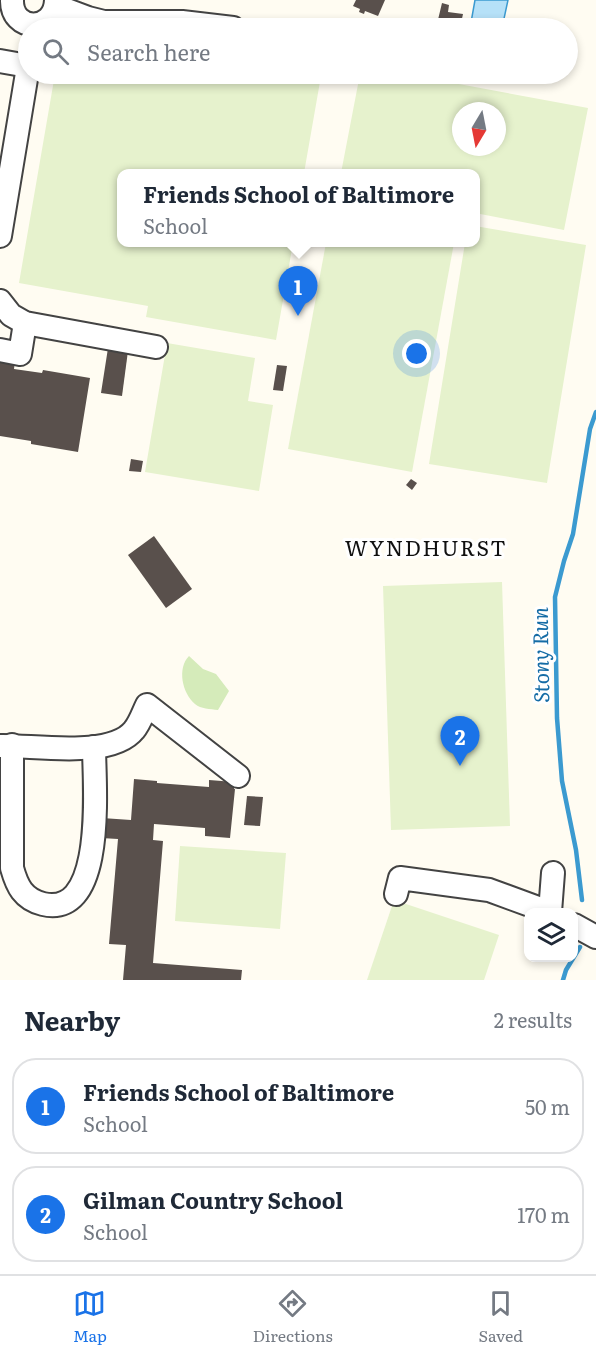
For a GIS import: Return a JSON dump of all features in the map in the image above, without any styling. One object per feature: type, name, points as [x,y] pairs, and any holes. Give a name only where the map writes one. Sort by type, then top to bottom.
[{"type":"lane","points":[[8,3],[19,18]]},
{"type":"lane","points":[[49,18],[56,3],[88,18]]},
{"type":"lane","points":[[0,62],[18,65]]},
{"type":"lane","points":[[0,236],[8,140],[23,84]]},
{"type":"lane","points":[[0,301],[11,315],[25,323],[156,347]]},
{"type":"lane","points":[[0,350],[20,354],[25,323]]},
{"type":"lane","points":[[94,747],[94,847],[88,871],[68,900],[57,905],[43,904],[25,896],[17,885],[12,868],[6,746],[94,747],[118,742],[134,730],[147,705],[238,776]]},
{"type":"lane","points":[[550,908],[553,873]]},
{"type":"lane","points":[[396,894],[400,878],[489,890],[539,908]]},
{"type":"lane","points":[[578,928],[596,937]]},
{"type":"green space","points":[[53,84],[320,84],[305,169],[117,169],[117,247],[292,247],[276,340],[146,317],[148,306],[19,283]]},
{"type":"green space","points":[[358,84],[459,84],[588,108],[564,230],[480,214],[480,169],[342,169]]},
{"type":"green space","points":[[480,227],[586,245],[547,483],[429,464],[464,247],[480,247]]},
{"type":"green space","points":[[325,247],[453,247],[412,472],[288,449]]},
{"type":"green space","points":[[167,343],[255,358],[248,401],[273,405],[259,491],[145,472]]},
{"type":"green space","points":[[502,582],[510,826],[391,830],[383,586]]},
{"type":"green space","points":[[189,656],[203,669],[216,674],[229,691],[218,710],[197,706],[187,694],[182,674],[185,661]]},
{"type":"green space","points":[[180,846],[286,853],[280,929],[175,921]]},
{"type":"green space","points":[[394,900],[499,935],[484,980],[367,980]]},
{"type":"water","points":[[475,0],[508,0],[504,18],[472,18]]},
{"type":"building","points":[[356,0],[385,0],[378,16],[365,11],[364,14],[359,12],[360,9],[353,6]]},
{"type":"building","points":[[442,3],[449,5],[448,12],[463,14],[462,18],[438,18]]},
{"type":"building","points":[[108,348],[128,351],[122,396],[101,393]]},
{"type":"building","points":[[0,359],[15,361],[14,369],[42,373],[43,370],[90,378],[78,452],[0,436]]},
{"type":"building","points":[[277,365],[287,366],[283,391],[273,390]]},
{"type":"building","points":[[131,459],[143,461],[141,472],[129,471]]},
{"type":"building","points":[[411,479],[417,483],[412,490],[406,485]]},
{"type":"building","points":[[154,536],[192,589],[166,608],[128,555]]},
{"type":"building","points":[[134,779],[209,787],[209,780],[234,782],[230,838],[205,836],[205,828],[154,824],[153,840],[163,841],[153,963],[242,970],[241,980],[123,980],[126,945],[109,944],[118,839],[101,838],[102,818],[131,820]]},
{"type":"building","points":[[247,796],[263,797],[260,826],[244,825]]},
{"type":"waterway","name":"Stony Run","points":[[582,900],[576,850],[562,781],[557,718],[555,597],[573,534],[590,429],[596,412]]},
{"type":"waterway","name":"Stony Run","points":[[563,980],[566,970],[580,947]]},
{"type":"place","name":"Friends School of Baltimore","points":[[298,316]]},
{"type":"place","name":"Gilman Country School","points":[[460,766]]},
{"type":"district","name":"WYNDHURST","points":[[426,546]]}]
